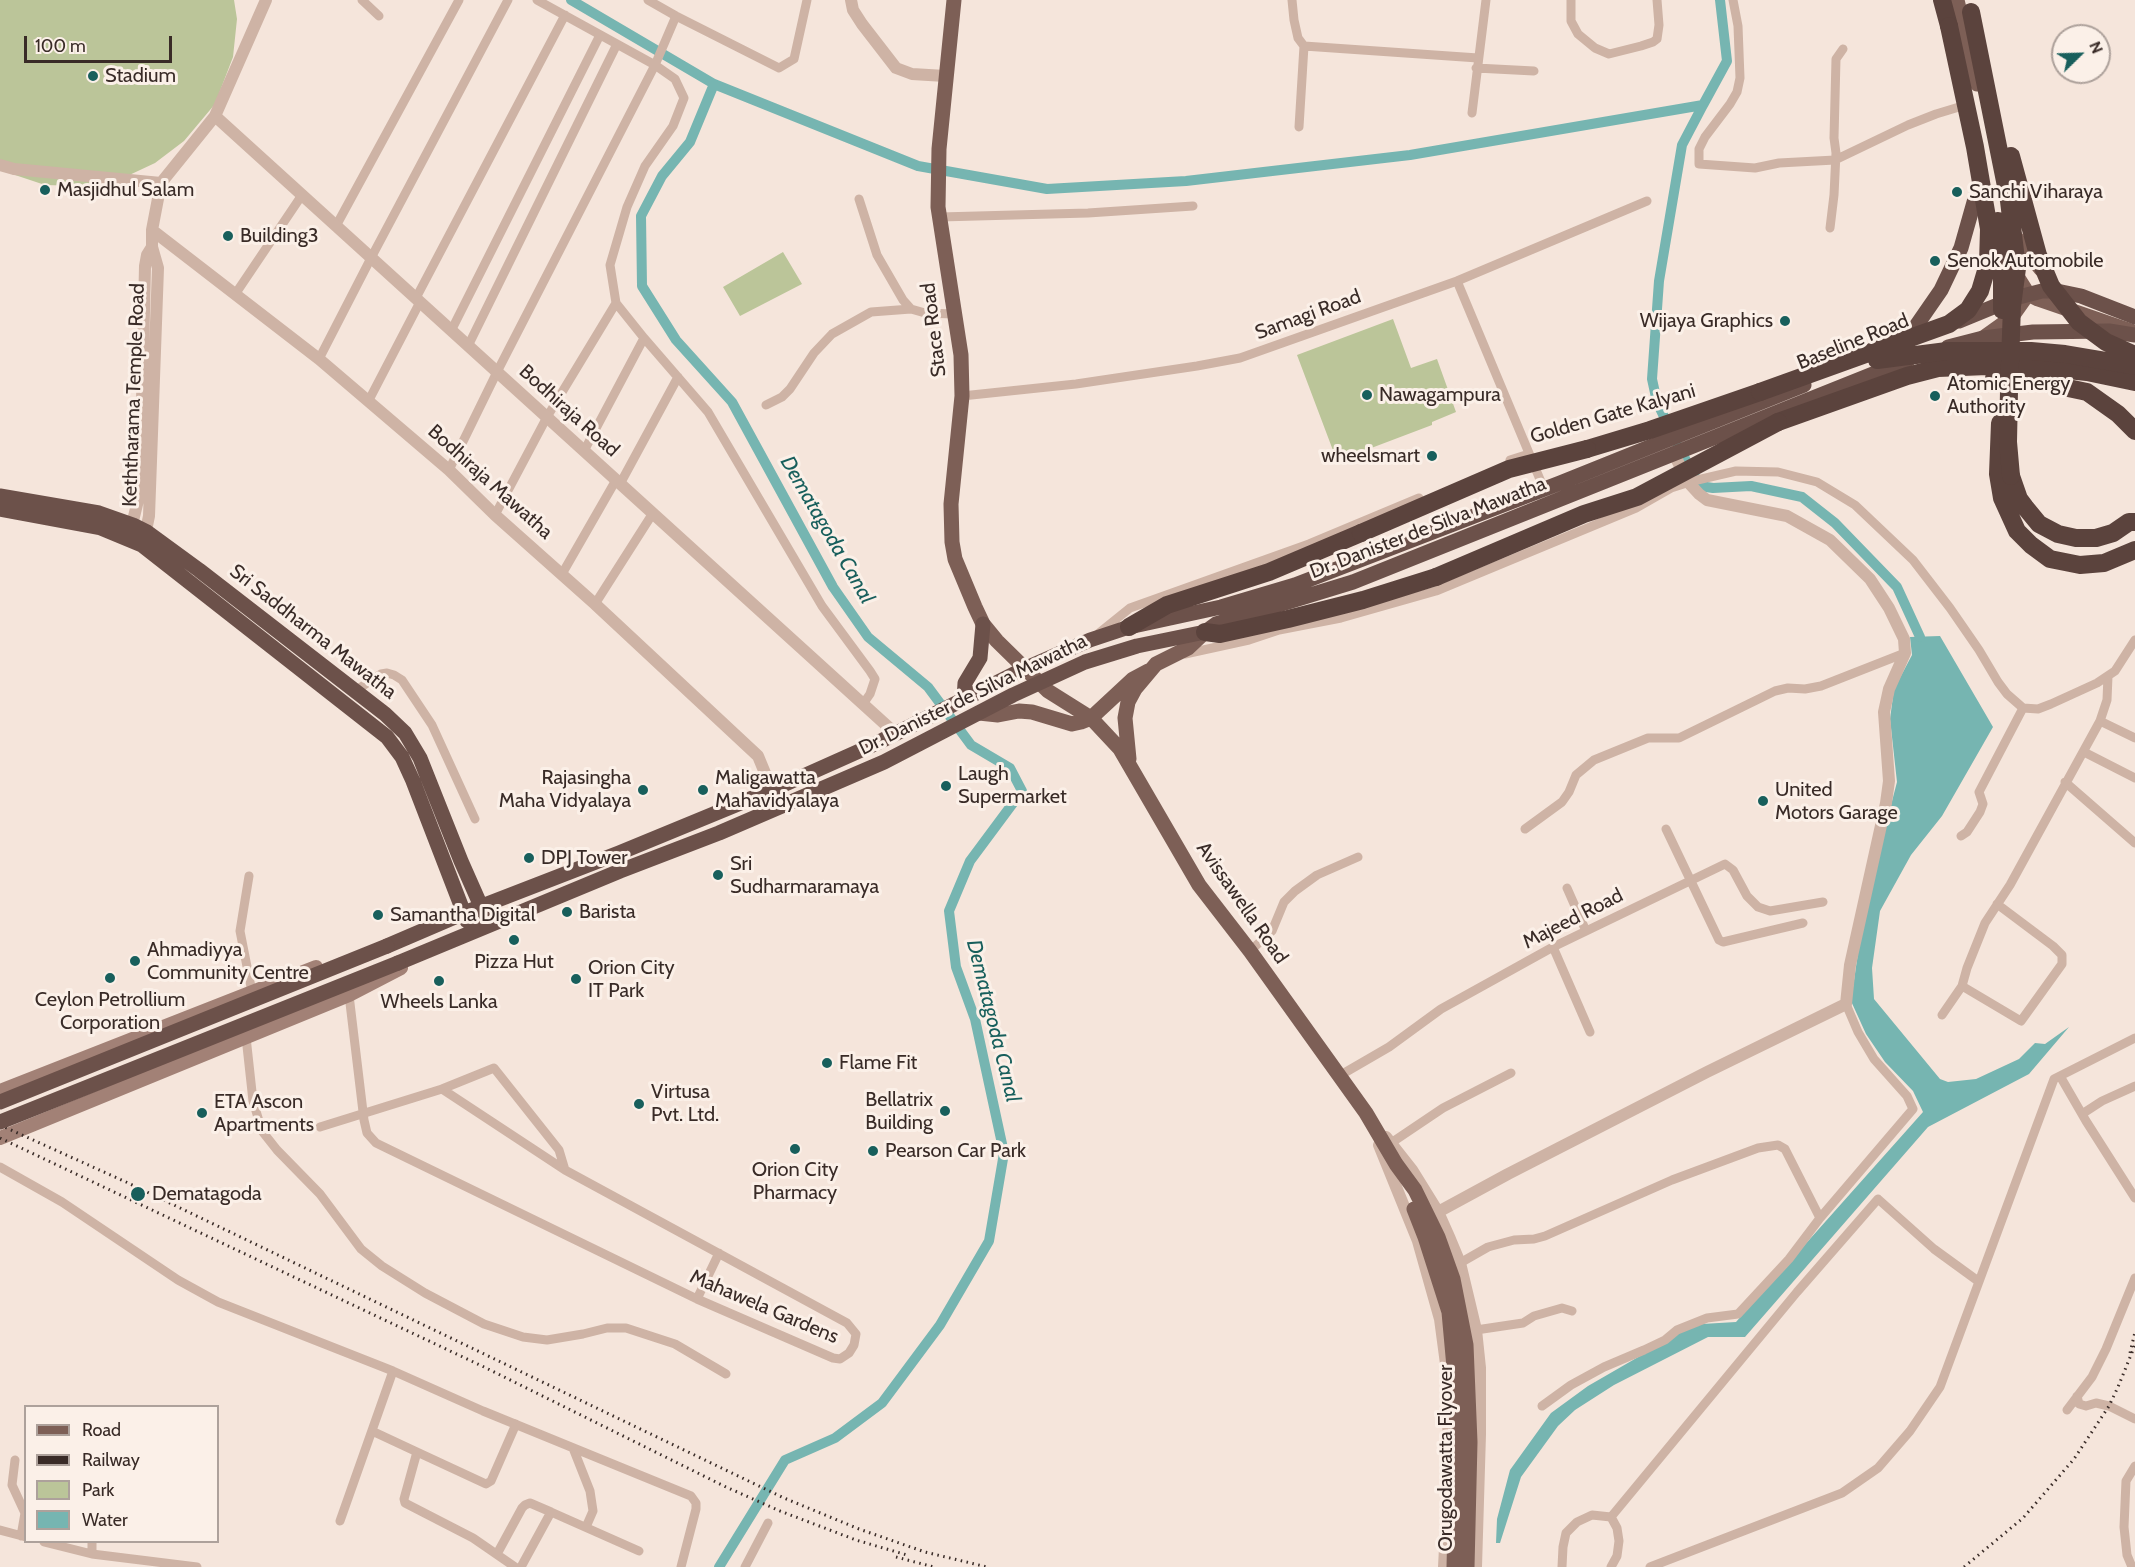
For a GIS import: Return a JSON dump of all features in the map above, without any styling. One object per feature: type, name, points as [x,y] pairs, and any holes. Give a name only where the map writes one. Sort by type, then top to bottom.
[{"type":"highway","points":[[1760,392],[1949,324],[1968,310],[1980,291],[1988,264],[1989,229],[1975,147],[1943,0]]},
{"type":"highway","points":[[1970,6],[2038,255],[2051,286],[2079,322],[2106,342],[2135,355]]},
{"type":"highway","points":[[1970,6],[2009,201],[2017,268],[2012,306],[2008,442],[2014,487],[2025,507],[2039,524],[2067,537],[2087,539],[2103,536],[2119,530],[2129,522],[2135,522]]},
{"type":"highway","points":[[1949,26],[1983,146],[2001,238],[1998,467],[1999,486],[2006,510],[2022,537],[2040,553],[2059,562],[2080,565],[2104,564],[2135,550]]},
{"type":"highway","points":[[1904,345],[1941,290],[1961,248],[1983,173]]},
{"type":"highway","name":"Baseline Road","points":[[1697,436],[1904,345],[2028,294],[2057,291],[2081,296],[2135,317]]},
{"type":"highway","name":"Baseline Road","points":[[1697,436],[1928,352],[1983,338],[2033,332],[2109,331],[2135,334]]},
{"type":"highway","name":"Golden Gate Kalyani","points":[[1129,627],[1167,605],[1260,575],[1509,469],[1632,436],[1760,392],[1846,366],[1947,351],[2031,351],[2135,366]]},
{"type":"highway","points":[[1205,632],[1220,634],[1276,622],[1363,600],[1436,577],[1584,514],[1637,497],[1778,422],[1907,376],[1938,368],[2040,367],[2087,372],[2135,382]]},
{"type":"highway","points":[[1907,376],[2005,378],[2064,386],[2087,392],[2118,414],[2135,431]]},
{"type":"highway","name":"Dr. Danister de Silva Mawatha","points":[[0,1102],[772,790],[926,720],[1026,668],[1090,640],[1129,627],[1188,616],[1295,585],[1654,445],[1697,436]]},
{"type":"highway","name":"Dr. Danister de Silva Mawatha","points":[[0,1122],[713,836],[884,762],[974,715],[1085,662],[1119,651],[1205,632],[1216,624],[1353,582],[1674,454],[1697,436]]},
{"type":"highway","name":"Sri Saddharma Mawatha","points":[[0,496],[99,513],[145,539],[199,570],[392,720],[414,745],[489,924]]},
{"type":"highway","name":"Sri Saddharma Mawatha","points":[[0,509],[130,531]]},
{"type":"highway","name":"Sri Saddharma Mawatha","points":[[145,539],[387,737],[402,757],[413,781],[472,932]]},
{"type":"highway","points":[[962,701],[965,683],[980,658],[983,624]]},
{"type":"main road","name":"Stace Road","points":[[954,0],[939,149],[940,217],[961,355],[962,396],[951,504],[952,542],[955,560],[983,624],[1039,683]]},
{"type":"main road","points":[[1943,0],[1980,145],[1983,173],[2016,277],[2028,294],[2049,304],[2083,313],[2135,334]]},
{"type":"main road","points":[[1957,0],[2013,234],[2023,260],[2028,294],[2011,318],[1983,338]]},
{"type":"main road","points":[[2013,234],[2048,277],[2081,296]]},
{"type":"main road","points":[[974,715],[1032,712],[1072,723],[1091,718],[1133,679],[1194,644],[1205,632]]},
{"type":"main road","points":[[1130,764],[1125,735],[1126,709],[1131,696],[1148,671]]},
{"type":"main road","name":"Avissawella Road","points":[[1039,683],[1091,718],[1115,743],[1130,764],[1199,885],[1250,951],[1366,1113],[1396,1164]]},
{"type":"main road","points":[[0,1091],[118,1043],[387,940],[441,923]]},
{"type":"main road","points":[[0,1138],[350,995],[456,939]]},
{"type":"main road","points":[[118,1043],[108,1064],[119,1077],[132,1085]]},
{"type":"main road","name":"Orugodawatta Flyover","points":[[1396,1164],[1425,1237],[1449,1312],[1456,1389],[1454,1567]]},
{"type":"main road","name":"Orugodawatta Flyover","points":[[1396,1164],[1415,1190],[1438,1237],[1453,1279],[1466,1345],[1470,1442],[1467,1567]]},
{"type":"street","name":"Keththarama Temple Road","points":[[145,539],[149,516],[147,424],[150,322],[158,268],[152,246],[152,230],[162,183],[215,116],[266,0]]},
{"type":"street","points":[[362,0],[379,16]]},
{"type":"street","points":[[336,226],[459,0]]},
{"type":"street","points":[[319,359],[508,0]]},
{"type":"street","points":[[537,0],[655,64],[675,79],[684,98],[673,126],[645,166],[627,207],[610,265],[616,303],[708,412],[822,606],[875,679],[870,694],[863,704]]},
{"type":"street","points":[[648,0],[659,3],[676,16],[779,68],[794,59],[807,0]]},
{"type":"street","points":[[851,0],[853,10],[862,24],[896,68],[912,74],[945,76]]},
{"type":"street","points":[[1292,0],[1293,20],[1298,38],[1304,45],[1534,71]]},
{"type":"street","points":[[1472,112],[1486,0]]},
{"type":"street","points":[[1571,0],[1571,21],[1578,34],[1595,48],[1609,54],[1641,46],[1657,39],[1659,25],[1657,0]]},
{"type":"street","points":[[1733,0],[1740,47],[1740,78],[1737,92],[1730,104],[1710,129],[1699,148],[1699,164],[1755,168],[1779,163],[1835,160],[1908,125],[1970,104]]},
{"type":"street","points":[[369,400],[565,15]]},
{"type":"street","points":[[449,470],[655,64],[676,16]]},
{"type":"street","points":[[451,331],[600,35]]},
{"type":"street","points":[[468,346],[617,44]]},
{"type":"street","points":[[1299,128],[1304,45]]},
{"type":"street","points":[[1830,228],[1834,195],[1836,59],[1843,49]]},
{"type":"street","name":"Bodhiraja Road","points":[[215,116],[896,734]]},
{"type":"street","points":[[0,165],[14,169],[162,183]]},
{"type":"street","points":[[236,293],[302,195]]},
{"type":"street","points":[[859,199],[877,255],[903,300],[911,309]]},
{"type":"street","name":"Samagi Road","points":[[962,396],[1076,384],[1230,360],[1270,348],[1457,281],[1647,201]]},
{"type":"street","points":[[940,217],[1088,213],[1193,206]]},
{"type":"street","name":"Bodhiraja Mawatha","points":[[152,230],[319,359],[449,470],[758,756],[772,790]]},
{"type":"street","points":[[1457,281],[1545,489]]},
{"type":"street","points":[[495,515],[547,417],[616,303]]},
{"type":"street","points":[[766,405],[782,397],[790,389],[814,353],[832,334],[871,312],[911,309],[931,314],[954,314]]},
{"type":"street","points":[[584,451],[644,338]]},
{"type":"street","points":[[562,574],[678,377]]},
{"type":"street","name":"Keththarama Temple Road","points":[[130,531],[140,492],[147,424]]},
{"type":"street","points":[[1090,640],[1130,608],[1299,548],[1529,454]]},
{"type":"street","points":[[1542,1406],[1572,1384],[1655,1345],[1677,1330],[1707,1318],[1738,1314],[1789,1259],[1913,1109],[1907,1096],[1874,1059],[1858,1032],[1846,1004],[1850,965],[1886,803],[1888,770],[1884,712],[1889,689],[1905,653],[1904,639],[1870,579],[1830,540],[1787,516],[1707,500],[1699,495],[1674,454]]},
{"type":"street","points":[[1168,658],[1250,640],[1279,630],[1341,618],[1436,591],[1636,508],[1690,481],[1736,471],[1778,472],[1817,482],[1855,504],[1912,560],[1979,650],[1998,682],[2007,694],[2023,708],[2038,709],[2081,692],[2108,676],[2132,650],[2135,640]]},
{"type":"street","points":[[595,604],[653,513]]},
{"type":"street","points":[[1525,829],[1562,802],[1576,775],[1594,760],[1648,738],[1679,738],[1775,691],[1821,686],[1905,653]]},
{"type":"street","points":[[355,691],[381,674],[394,675],[402,680],[432,725],[475,819]]},
{"type":"street","points":[[1942,1015],[1962,986],[1976,944],[1996,904],[2010,885],[2100,720],[2107,700],[2108,676]]},
{"type":"street","points":[[1961,836],[1967,832],[1980,812],[1983,804],[1979,792],[2023,708]]},
{"type":"street","points":[[2100,720],[2135,738]]},
{"type":"street","points":[[2084,752],[2135,778]]},
{"type":"street","points":[[2065,782],[2135,843]]},
{"type":"street","points":[[1666,829],[1719,940],[1724,942],[1803,923]]},
{"type":"street","points":[[1250,951],[1272,931],[1284,903],[1295,891],[1317,875],[1358,857]]},
{"type":"street","name":"Majeed Road","points":[[1339,1076],[1389,1047],[1441,1009],[1553,947],[1725,864],[1732,870],[1747,896],[1758,907],[1770,911],[1823,902]]},
{"type":"street","points":[[249,876],[240,931],[252,992]]},
{"type":"street","points":[[1567,888],[1586,931]]},
{"type":"street","points":[[1962,986],[2020,1021],[2061,964],[2062,955],[2053,946],[1996,904]]},
{"type":"street","points":[[1553,947],[1590,1032]]},
{"type":"street","name":"Mahawela Gardens","points":[[350,995],[367,1133],[376,1143],[538,1224],[697,1299],[833,1358],[840,1359],[849,1353],[854,1345],[856,1334],[847,1323],[565,1170],[442,1089]]},
{"type":"street","points":[[1438,1212],[1707,1072],[1846,1004]]},
{"type":"street","points":[[246,1037],[253,1101],[262,1131],[277,1150],[320,1194],[361,1249],[382,1266],[425,1293],[484,1324],[523,1337],[547,1340],[583,1335],[607,1328],[626,1328],[675,1344],[726,1374]]},
{"type":"street","points":[[1650,1567],[1842,1493],[1878,1468],[1910,1431],[1940,1387],[2054,1079],[2135,1038]]},
{"type":"street","points":[[320,1127],[442,1089],[494,1068],[560,1150],[565,1170]]},
{"type":"street","points":[[1391,1143],[1443,1108],[1511,1073]]},
{"type":"street","points":[[2060,1076],[2135,1198]]},
{"type":"street","points":[[2082,1114],[2102,1101],[2135,1086]]},
{"type":"street","points":[[1366,1113],[1412,1170],[1438,1212],[1460,1263],[1476,1330],[1480,1368],[1476,1567]]},
{"type":"street","points":[[1366,1113],[1418,1241],[1440,1319],[1446,1364],[1448,1408],[1449,1470],[1444,1567]]},
{"type":"street","points":[[1460,1263],[1488,1248],[1514,1240],[1545,1236],[1672,1180],[1758,1148],[1778,1144],[1785,1149],[1821,1218]]},
{"type":"street","points":[[0,1167],[62,1202],[178,1281],[218,1302],[393,1371],[691,1496],[696,1503],[696,1509],[681,1567]]},
{"type":"street","points":[[1611,1517],[1878,1198],[1934,1250],[1978,1281]]},
{"type":"street","points":[[697,1299],[719,1253]]},
{"type":"street","points":[[2067,1410],[2092,1377],[2135,1278]]},
{"type":"street","points":[[1476,1330],[1523,1323],[1534,1316],[1562,1308],[1572,1311]]},
{"type":"street","points":[[340,1521],[393,1371]]},
{"type":"street","points":[[2077,1396],[2079,1404],[2086,1406],[2096,1403],[2109,1406],[2135,1419]]},
{"type":"street","points":[[372,1431],[486,1484],[491,1481],[516,1424]]},
{"type":"street","points":[[573,1448],[590,1491],[593,1511],[586,1527]]},
{"type":"street","points":[[417,1452],[404,1499],[405,1503],[473,1538],[515,1567]]},
{"type":"street","points":[[15,1460],[12,1485],[24,1511]]},
{"type":"street","points":[[2132,1567],[2127,1555],[2124,1527],[2126,1480],[2135,1466]]},
{"type":"street","points":[[497,1554],[522,1508],[530,1503],[639,1551]]},
{"type":"street","points":[[521,1567],[551,1512]]},
{"type":"street","points":[[1562,1567],[1566,1533],[1577,1522],[1592,1515],[1611,1517]]},
{"type":"street","points":[[1611,1517],[1617,1528],[1618,1541],[1617,1556],[1611,1567]]},
{"type":"street","points":[[745,1567],[768,1522]]},
{"type":"street","points":[[0,1530],[23,1536]]},
{"type":"street","points":[[48,1543],[92,1554],[197,1567]]},
{"type":"street","points":[[92,1543],[92,1554]]},
{"type":"green space","name":"Stadium","points":[[0,0],[234,0],[237,19],[233,57],[215,104],[184,141],[155,163],[123,178],[80,186],[45,185],[0,170]]},
{"type":"green space","points":[[783,252],[802,284],[740,316],[723,287]]},
{"type":"green space","name":"Nawagampura","points":[[1393,319],[1411,368],[1437,359],[1456,412],[1432,422],[1432,425],[1337,461],[1297,355]]},
{"type":"water","points":[[1940,636],[1993,727],[1942,816],[1911,855],[1880,911],[1872,968],[1874,999],[1940,1079],[1948,1082],[1976,1079],[2019,1059],[2035,1043],[2045,1044],[2069,1027],[2029,1074],[1928,1127],[1745,1337],[1708,1337],[1614,1385],[1575,1410],[1558,1426],[1521,1477],[1500,1543],[1496,1543],[1497,1519],[1510,1470],[1551,1413],[1588,1386],[1685,1330],[1702,1324],[1736,1322],[1923,1112],[1913,1091],[1885,1062],[1866,1034],[1851,1001],[1865,905],[1897,782],[1890,719],[1894,689],[1912,655],[1910,637]]},
{"type":"waterway","points":[[571,0],[714,84],[918,166],[1047,189],[1186,181],[1410,155],[1703,105],[1727,61],[1720,0]]},
{"type":"waterway","name":"Dematagoda Canal","points":[[714,84],[690,142],[662,176],[641,216],[642,286],[676,340],[732,402],[833,587],[868,637],[928,687],[971,745],[1010,768],[1022,791],[970,861],[949,911],[956,967],[975,1019],[1004,1153],[989,1241],[940,1325],[882,1403],[835,1438],[785,1460],[719,1567]]},
{"type":"waterway","points":[[1669,427],[1657,402],[1652,379],[1659,281],[1682,145],[1703,105]]},
{"type":"waterway","points":[[1678,446],[1700,486],[1713,488],[1751,486],[1802,497],[1835,523],[1897,587],[1920,637]]},
{"type":"railway","points":[[0,1125],[126,1182],[784,1498],[859,1529],[925,1552],[987,1567]]},
{"type":"railway","points":[[0,1138],[484,1367],[726,1487],[780,1511],[856,1540],[907,1555]]},
{"type":"railway","points":[[2130,1353],[2135,1332]]},
{"type":"railway","points":[[1964,1567],[2023,1518],[2074,1459],[2109,1406],[2135,1345]]},
{"type":"railway","points":[[896,1557],[934,1567]]},
{"type":"place","name":"Stadium","points":[[93,76]]},
{"type":"place","name":"Masjidhul Salam","points":[[45,190]]},
{"type":"place","name":"Sanchi Viharaya","points":[[1957,192]]},
{"type":"place","name":"Building3","points":[[228,236]]},
{"type":"place","name":"Senok Automobile","points":[[1935,261]]},
{"type":"place","name":"Wijaya Graphics","points":[[1785,321]]},
{"type":"place","name":"Nawagampura","points":[[1367,395]]},
{"type":"place","name":"Atomic Energy Authority","points":[[1935,396]]},
{"type":"place","name":"wheelsmart","points":[[1432,456]]},
{"type":"place","name":"Laugh Supermarket","points":[[946,786]]},
{"type":"place","name":"Rajasingha Maha Vidyalaya","points":[[643,790]]},
{"type":"place","name":"Maligawatta Mahavidyalaya","points":[[703,790]]},
{"type":"place","name":"United Motors Garage","points":[[1763,801]]},
{"type":"place","name":"DPJ Tower","points":[[529,858]]},
{"type":"place","name":"Sri Sudharmaramaya","points":[[718,875]]},
{"type":"place","name":"Barista","points":[[567,912]]},
{"type":"place","name":"Samantha Digital","points":[[378,915]]},
{"type":"place","name":"Pizza Hut","points":[[514,940]]},
{"type":"place","name":"Ahmadiyya Community Centre","points":[[135,961]]},
{"type":"place","name":"Ceylon Petrollium Corporation","points":[[110,978]]},
{"type":"place","name":"Orion City IT Park","points":[[576,979]]},
{"type":"place","name":"Wheels Lanka","points":[[439,981]]},
{"type":"place","name":"Flame Fit","points":[[827,1063]]},
{"type":"place","name":"Virtusa Pvt. Ltd.","points":[[639,1104]]},
{"type":"place","name":"Bellatrix Building","points":[[945,1111]]},
{"type":"place","name":"ETA Ascon Apartments","points":[[202,1113]]},
{"type":"place","name":"Orion City Pharmacy","points":[[795,1149]]},
{"type":"place","name":"Pearson Car Park","points":[[873,1151]]},
{"type":"place","name":"Dematagoda","points":[[138,1194]]}]
